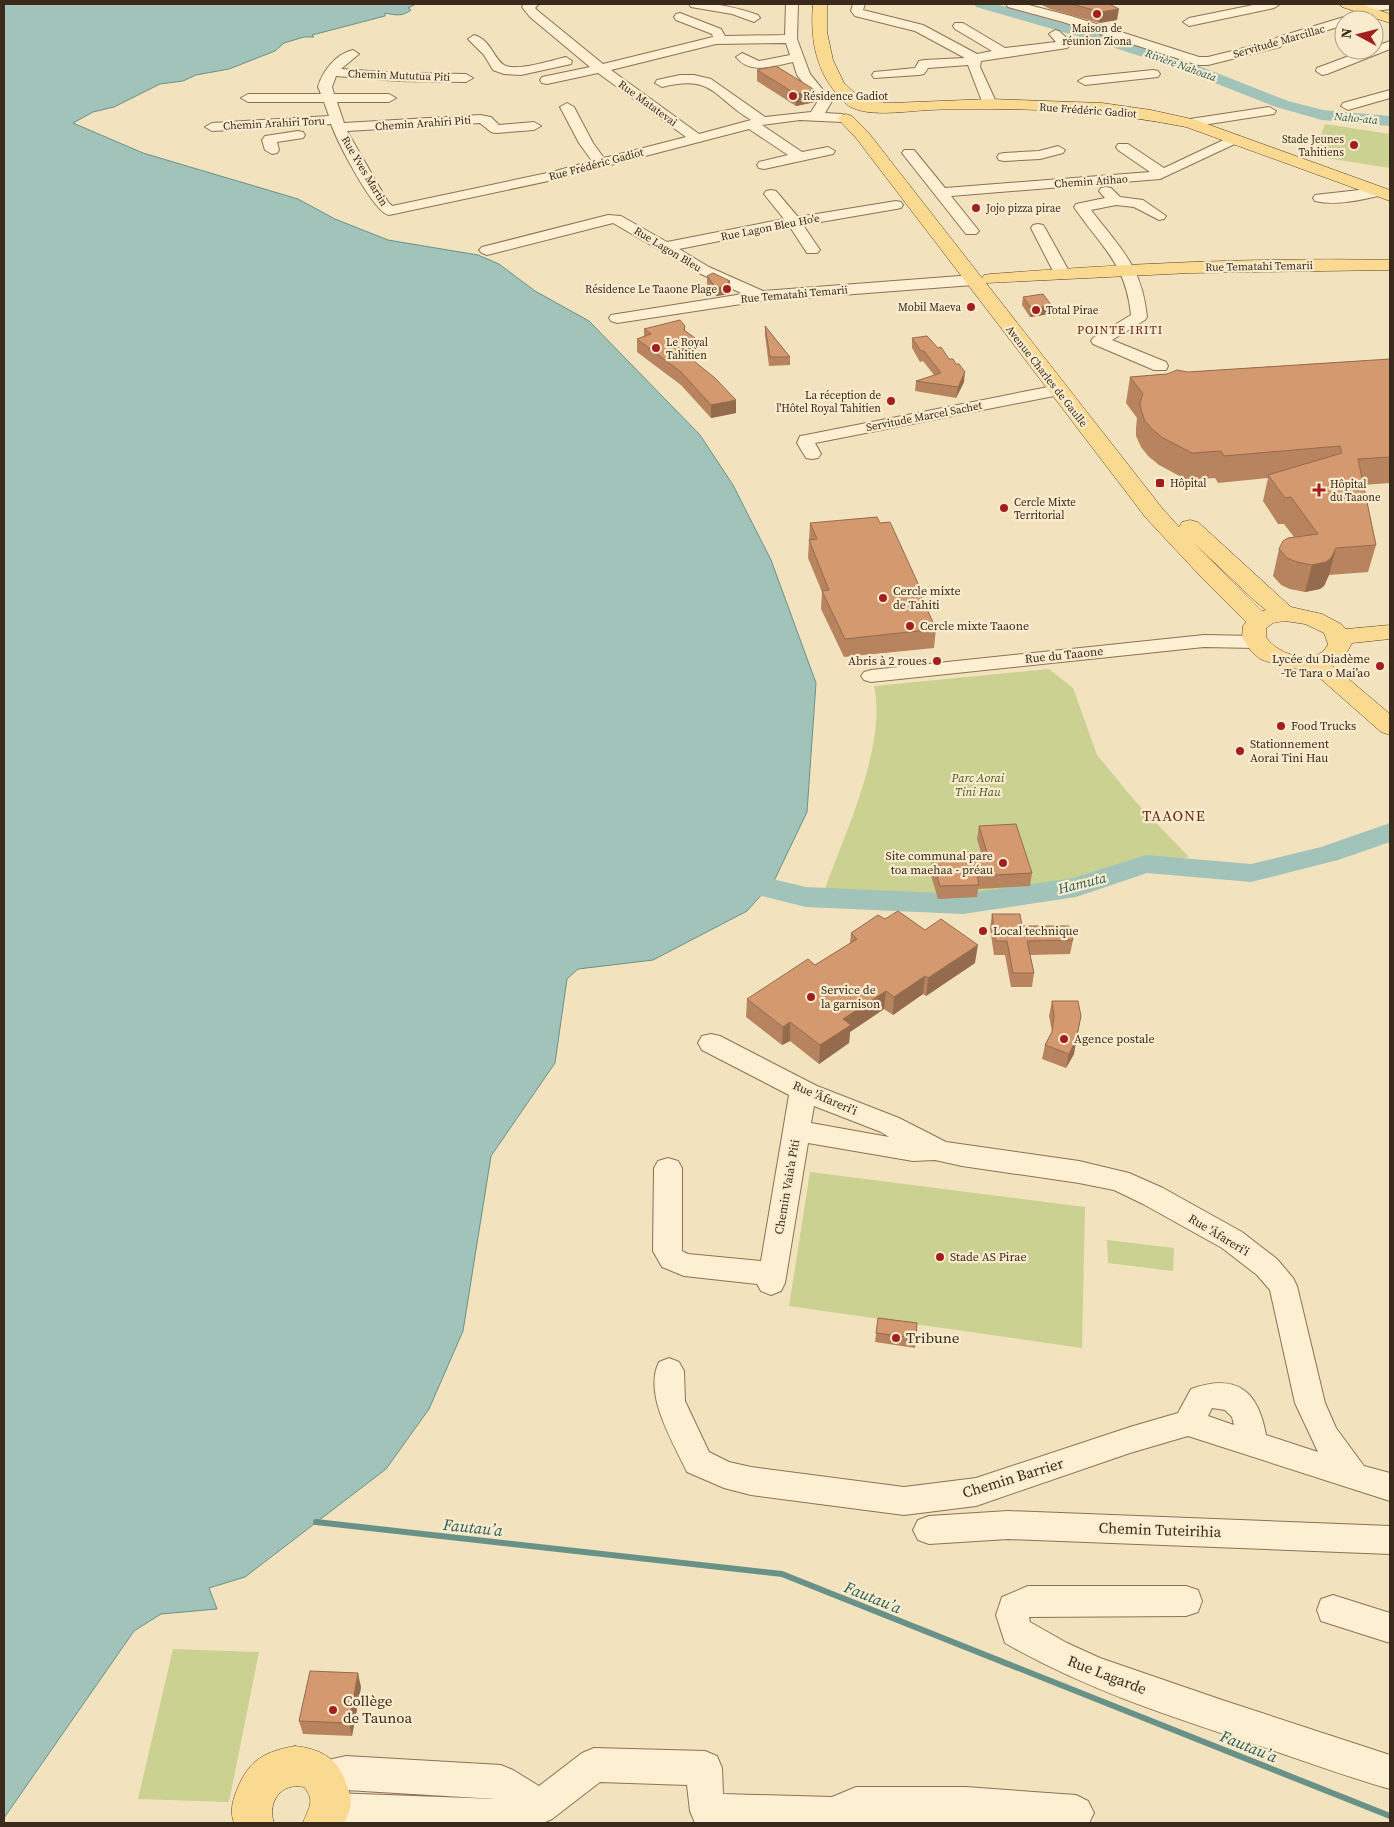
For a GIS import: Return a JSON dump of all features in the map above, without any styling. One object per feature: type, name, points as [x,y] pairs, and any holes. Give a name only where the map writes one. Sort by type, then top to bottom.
[{"type":"main road","name":"Avenue Charles de Gaulle","points":[[807,4],[805,32],[812,63],[840,113],[862,135],[1148,481],[1202,539],[1264,598],[1285,614]]},
{"type":"main road","name":"Avenue Charles de Gaulle","points":[[820,4],[818,28],[824,58],[833,76],[849,99],[865,110],[871,126],[1058,390],[1154,513],[1203,566],[1258,632],[1266,651],[1280,659],[1309,663],[1323,661],[1336,647]]},
{"type":"main road","points":[[1347,4],[1363,10]]},
{"type":"main road","name":"Rue Frédéric Gadiot","points":[[840,113],[858,119],[865,110],[928,105],[990,104],[1102,108],[1145,114],[1190,123],[1383,194]]},
{"type":"main road","name":"Rue Tematahi Temarii","points":[[981,280],[1128,269],[1255,265],[1390,264]]},
{"type":"main road","points":[[1258,632],[1270,616],[1298,614],[1317,619],[1332,629],[1336,647],[1390,705]]},
{"type":"main road","points":[[1336,647],[1390,632]]},
{"type":"main road","name":"Avenue Charles de Gaulle","points":[[1309,663],[1330,675],[1390,727]]},
{"type":"main road","points":[[254,1823],[252,1805],[261,1782],[273,1771],[289,1766],[304,1766],[315,1770],[325,1804]]},
{"type":"street","name":"Rue Matatevai","points":[[533,4],[528,7],[534,14],[585,57],[696,138]]},
{"type":"street","points":[[695,4],[735,11],[754,18]]},
{"type":"street","points":[[792,4],[791,38],[804,75],[824,101],[822,109],[817,113]]},
{"type":"street","points":[[858,4],[857,11],[859,13],[924,30],[975,60]]},
{"type":"street","name":"Servitude Marcillac","points":[[1012,4],[1067,18],[1198,62],[1276,44],[1282,40],[1334,24]]},
{"type":"street","points":[[1189,22],[1274,4]]},
{"type":"street","name":"Servitude Marcillac","points":[[1370,10],[1390,5]]},
{"type":"street","points":[[1067,18],[1088,14]]},
{"type":"street","points":[[680,17],[716,31],[721,40]]},
{"type":"street","points":[[959,26],[1003,52]]},
{"type":"street","points":[[880,75],[919,71],[924,64],[975,60],[1003,52],[1068,44],[1055,34]]},
{"type":"street","points":[[474,39],[489,53],[498,67],[508,71],[521,71],[585,57]]},
{"type":"street","points":[[546,80],[721,40],[786,39]]},
{"type":"street","points":[[1322,70],[1390,45]]},
{"type":"street","points":[[332,72],[347,57],[354,54]]},
{"type":"street","points":[[742,58],[753,64],[760,65],[798,57]]},
{"type":"street","points":[[975,60],[974,67],[990,104]]},
{"type":"street","points":[[1075,71],[1085,81],[1102,108]]},
{"type":"street","name":"Chemin Mututua Piti","points":[[332,72],[466,78]]},
{"type":"street","name":"Rue Yves Martin","points":[[332,72],[326,79],[325,87],[348,147],[382,204],[392,211]]},
{"type":"street","points":[[1085,81],[1153,74]]},
{"type":"street","points":[[679,94],[662,83],[688,77],[704,80],[800,157]]},
{"type":"street","points":[[1348,106],[1390,94]]},
{"type":"street","points":[[248,98],[389,98]]},
{"type":"street","points":[[567,107],[586,143],[600,163]]},
{"type":"street","points":[[1190,123],[1269,111]]},
{"type":"street","name":"Rue Frédéric Gadiot","points":[[392,211],[489,190],[757,123],[817,113],[840,113]]},
{"type":"street","name":"Rue Frédéric Gadiot","points":[[800,116],[840,113]]},
{"type":"street","name":"Chemin Arahiri Piti","points":[[339,126],[480,119],[486,120],[495,128],[534,126]]},
{"type":"street","points":[[272,150],[269,140],[273,137],[339,126]]},
{"type":"street","name":"Chemin Arahiri Toru","points":[[212,127],[339,126]]},
{"type":"street","name":"Chemin Atihao","points":[[940,193],[1160,176],[1162,173],[1223,146],[1234,139]]},
{"type":"street","points":[[1122,147],[1162,173]]},
{"type":"street","points":[[1004,158],[1035,156],[1058,150]]},
{"type":"street","points":[[764,165],[828,151]]},
{"type":"street","points":[[909,153],[970,230]]},
{"type":"street","points":[[1035,156],[1056,184]]},
{"type":"street","points":[[1098,181],[1116,201]]},
{"type":"street","points":[[771,194],[794,222],[812,250]]},
{"type":"street","points":[[1320,198],[1383,194]]},
{"type":"street","points":[[1159,216],[1138,203],[1116,201],[1082,206],[1088,216],[1117,249],[1128,269],[1138,297],[1139,317],[1099,341],[1160,366]]},
{"type":"street","name":"Rue Lagon Bleu Ho'e","points":[[665,247],[794,222],[896,205]]},
{"type":"street","name":"Rue Lagon Bleu","points":[[487,250],[608,218],[616,219],[704,270],[761,296]]},
{"type":"street","points":[[1038,228],[1062,273]]},
{"type":"street","name":"Rue Tematahi Temarii","points":[[617,318],[761,296],[981,280]]},
{"type":"street","name":"Servitude Marcel Sachet","points":[[812,454],[806,440],[1058,390]]},
{"type":"street","name":"Rue du Taaone","points":[[871,676],[1204,641],[1258,632]]},
{"type":"street","name":"Rue 'Āfareri'i","points":[[711,1042],[803,1090],[890,1125],[940,1151]]},
{"type":"street","name":"Chemin Vaia'a Piti","points":[[668,1168],[667,1251],[672,1259],[684,1265],[771,1279],[803,1090]]},
{"type":"street","name":"Rue 'Āfareri'i","points":[[796,1131],[913,1151],[940,1151],[1119,1180],[1153,1196],[1232,1240],[1267,1267],[1282,1286],[1310,1403],[1325,1437],[1354,1477]]},
{"type":"street","name":"Chemin Barrier","points":[[669,1371],[670,1401],[698,1462],[724,1474],[751,1481],[904,1501],[976,1492],[1188,1423],[1252,1442],[1354,1477]]},
{"type":"street","points":[[1354,1477],[1390,1487]]},
{"type":"street","name":"Chemin Tuteirihia","points":[[929,1530],[1008,1525],[1390,1540]]},
{"type":"street","name":"Rue Lagarde","points":[[1186,1601],[1028,1601],[1014,1608],[1012,1615],[1017,1632],[1055,1654],[1094,1672],[1222,1717],[1390,1772]]},
{"type":"street","points":[[1333,1610],[1390,1628]]},
{"type":"street","points":[[325,1804],[495,1817],[540,1808],[594,1765],[705,1768],[704,1788],[708,1811],[832,1815],[856,1805],[966,1805],[1075,1810]]},
{"type":"green space","name":"Stade Jeunes Tahitiens","points":[[1325,124],[1390,134],[1390,168],[1313,156]]},
{"type":"green space","name":"Parc Aorai Tini Hau","points":[[1049,669],[1073,688],[1097,755],[1135,801],[1189,857],[936,903],[825,889],[853,816],[869,762],[875,735],[876,710],[874,686]]},
{"type":"green space","name":"Stade AS Pirae","points":[[810,1172],[1085,1207],[1082,1348],[789,1306]]},
{"type":"green space","points":[[1107,1240],[1174,1248],[1173,1271],[1108,1263]]},
{"type":"green space","points":[[173,1649],[259,1652],[229,1802],[138,1799]]},
{"type":"water","points":[[4,4],[416,4],[408,8],[411,10],[405,14],[385,13],[385,16],[312,35],[314,37],[304,37],[284,43],[275,51],[229,69],[196,75],[183,81],[160,84],[114,107],[93,112],[73,123],[143,153],[298,199],[335,219],[388,240],[478,255],[499,264],[535,291],[589,321],[700,435],[733,485],[771,560],[816,683],[807,812],[774,881],[747,911],[653,960],[578,969],[567,979],[555,1063],[491,1156],[463,1331],[429,1409],[386,1469],[245,1577],[209,1588],[217,1609],[161,1614],[134,1631],[4,1818]]},
{"type":"building","points":[[1071,4],[1109,4],[1119,9],[1101,12]]},
{"type":"building","points":[[776,66],[815,90],[796,94],[757,70]]},
{"type":"building","points":[[713,273],[730,281],[728,282],[730,286],[716,288],[707,276]]},
{"type":"building","points":[[1043,294],[1052,306],[1031,308],[1023,297]]},
{"type":"building","points":[[680,320],[685,326],[684,330],[695,338],[674,345],[715,378],[736,400],[711,405],[681,372],[637,339],[651,334],[644,329]]},
{"type":"building","points":[[765,326],[790,357],[770,357]]},
{"type":"building","points":[[927,336],[938,348],[941,347],[949,359],[953,359],[956,364],[959,364],[965,372],[958,387],[916,381],[941,373],[912,338]]},
{"type":"building","name":"Hôpital du Taaone","points":[[1390,359],[1390,457],[1358,459],[1376,545],[1336,548],[1331,558],[1326,562],[1312,565],[1287,558],[1279,549],[1283,541],[1288,538],[1318,534],[1291,497],[1285,498],[1268,475],[1342,453],[1340,446],[1224,456],[1221,451],[1192,453],[1163,438],[1145,421],[1140,402],[1143,394],[1130,377],[1167,374],[1177,370],[1188,372]]},
{"type":"building","name":"Cercle mixte de Tahiti","points":[[877,517],[880,523],[890,522],[921,590],[922,598],[936,629],[845,639],[822,591],[829,590],[809,540],[817,539],[810,523]]},
{"type":"building","points":[[1016,824],[1032,873],[977,876],[979,885],[940,886],[932,859],[988,856],[979,826]]},
{"type":"building","points":[[898,911],[925,930],[941,919],[978,945],[928,978],[925,976],[894,997],[886,991],[843,1019],[851,1025],[820,1045],[790,1022],[783,1027],[747,999],[808,959],[815,965],[857,939],[851,933],[878,915],[885,919]]},
{"type":"building","points":[[992,914],[1020,914],[1022,926],[1069,926],[1073,940],[1027,941],[1034,973],[1013,973],[1007,941],[996,941]]},
{"type":"building","name":"Agence postale","points":[[1052,1001],[1078,1001],[1081,1016],[1076,1040],[1069,1054],[1045,1045],[1052,1032],[1054,1016]]},
{"type":"building","points":[[878,1318],[917,1323],[916,1338],[876,1333]]},
{"type":"building","name":"Collège de Taunoa","points":[[310,1671],[358,1673],[349,1723],[299,1721]]},
{"type":"waterway","name":"Rivière Nahoata","points":[[981,4],[1096,37],[1188,67],[1282,104],[1322,115],[1390,121]]},
{"type":"waterway","name":"Hamuta","points":[[768,888],[806,897],[963,904],[1076,887],[1146,864],[1251,873],[1328,854],[1390,832]]},
{"type":"waterway","name":"Fautau’a","points":[[316,1522],[782,1574],[1390,1816]]},
{"type":"place","name":"Maison de réunion Ziona","points":[[1097,14]]},
{"type":"place","name":"Résidence Gadiot","points":[[793,96]]},
{"type":"place","name":"Stade Jeunes Tahitiens","points":[[1354,145]]},
{"type":"place","name":"Jojo pizza pirae","points":[[976,208]]},
{"type":"place","name":"Résidence Le Taaone Plage","points":[[727,289]]},
{"type":"place","name":"Mobil Maeva","points":[[971,307]]},
{"type":"place","name":"Total Pirae","points":[[1036,310]]},
{"type":"place","name":"Le Royal Tahitien","points":[[656,348]]},
{"type":"place","name":"La réception de l'Hôtel Royal Tahitien","points":[[891,401]]},
{"type":"place","name":"Hôpital","points":[[1160,483]]},
{"type":"place","name":"Hôpital du Taaone","points":[[1319,490]]},
{"type":"place","name":"Cercle Mixte Territorial","points":[[1004,508]]},
{"type":"place","name":"Cercle mixte de Tahiti","points":[[883,598]]},
{"type":"place","name":"Cercle mixte Taaone","points":[[910,626]]},
{"type":"place","name":"Abris à 2 roues","points":[[937,661]]},
{"type":"place","name":"Lycée du Diadème -Te Tara o Mai’ao","points":[[1380,666]]},
{"type":"place","name":"Food Trucks","points":[[1281,726]]},
{"type":"place","name":"Stationnement Aorai Tini Hau","points":[[1240,751]]},
{"type":"place","name":"Site communal pare toa maehaa - préau","points":[[1003,863]]},
{"type":"place","name":"Local technique","points":[[983,931]]},
{"type":"place","name":"Service de la garnison","points":[[811,997]]},
{"type":"place","name":"Agence postale","points":[[1064,1039]]},
{"type":"place","name":"Stade AS Pirae","points":[[940,1257]]},
{"type":"place","name":"Tribune","points":[[896,1338]]},
{"type":"place","name":"Collège de Taunoa","points":[[333,1710]]},
{"type":"district","name":"POINTE IRITI","points":[[1120,330]]},
{"type":"district","name":"TAAONE","points":[[1174,816]]},
{"type":"water label","name":"Naho-ata","points":[[1356,118]]}]
